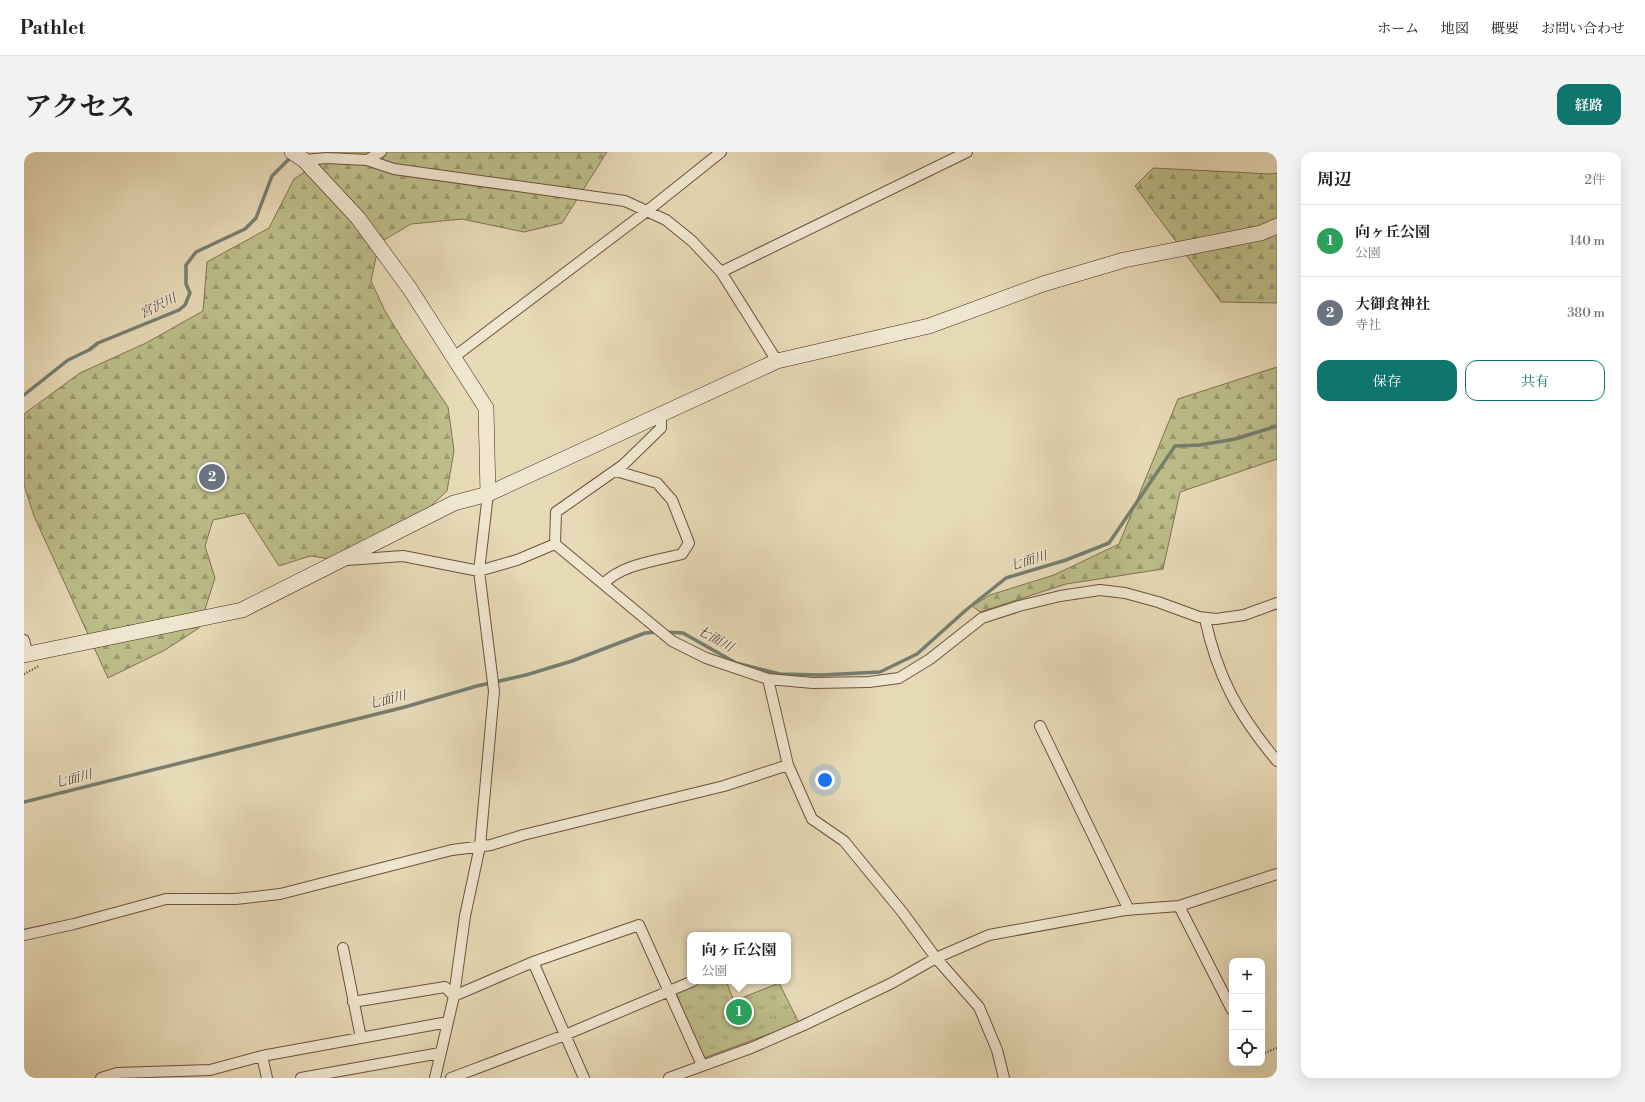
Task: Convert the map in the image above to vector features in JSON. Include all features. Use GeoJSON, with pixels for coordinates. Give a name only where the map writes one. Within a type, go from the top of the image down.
{"type":"FeatureCollection","features":[{"type":"Feature","properties":{"kind":"street"},"geometry":{"type":"LineString","coordinates":[[367,160],[381,152]]}},
{"type":"Feature","properties":{"kind":"street"},"geometry":{"type":"LineString","coordinates":[[454,357],[647,211],[721,152]]}},
{"type":"Feature","properties":{"kind":"street"},"geometry":{"type":"LineString","coordinates":[[721,272],[966,152]]}},
{"type":"Feature","properties":{"kind":"street"},"geometry":{"type":"LineString","coordinates":[[298,156],[367,160],[394,169],[625,200],[666,220],[692,241],[721,272],[777,361]]}},
{"type":"Feature","properties":{"kind":"street"},"geometry":{"type":"LineString","coordinates":[[298,156],[358,218],[410,288],[486,408],[488,494],[479,571],[494,691],[480,846],[465,916],[454,996],[435,1078]]}},
{"type":"Feature","properties":{"kind":"street"},"geometry":{"type":"LineString","coordinates":[[24,640],[26,655],[242,610],[454,503],[488,494],[777,361],[929,326],[1043,284],[1124,260],[1261,232],[1277,226]]}},
{"type":"Feature","properties":{"kind":"street"},"geometry":{"type":"LineString","coordinates":[[555,544],[556,512],[616,471],[661,428],[661,415]]}},
{"type":"Feature","properties":{"kind":"street"},"geometry":{"type":"LineString","coordinates":[[604,584],[609,577],[634,566],[682,554],[689,543],[672,500],[657,483],[616,471]]}},
{"type":"Feature","properties":{"kind":"street"},"geometry":{"type":"LineString","coordinates":[[339,560],[403,556],[479,571],[517,560],[555,544]]}},
{"type":"Feature","properties":{"kind":"street"},"geometry":{"type":"LineString","coordinates":[[555,544],[668,638],[706,658],[768,679],[813,683],[869,682],[899,678],[930,658],[982,618],[1019,606],[1060,596],[1100,590],[1125,593],[1158,602],[1205,619],[1244,615],[1277,603]]}},
{"type":"Feature","properties":{"kind":"street"},"geometry":{"type":"LineString","coordinates":[[1205,619],[1209,640],[1218,666],[1235,704],[1254,734],[1277,760]]}},
{"type":"Feature","properties":{"kind":"street"},"geometry":{"type":"LineString","coordinates":[[768,679],[788,764],[812,819],[844,841],[903,913],[936,958],[979,1007],[997,1050],[1004,1078]]}},
{"type":"Feature","properties":{"kind":"street"},"geometry":{"type":"LineString","coordinates":[[1040,726],[1129,910]]}},
{"type":"Feature","properties":{"kind":"street"},"geometry":{"type":"LineString","coordinates":[[24,935],[74,924],[166,899],[236,899],[280,894],[452,850],[491,846],[523,835],[724,786],[763,774],[788,764]]}},
{"type":"Feature","properties":{"kind":"street"},"geometry":{"type":"LineString","coordinates":[[669,1078],[751,1048],[804,1025],[892,983],[936,958],[989,935],[1129,910],[1179,906],[1277,874]]}},
{"type":"Feature","properties":{"kind":"street"},"geometry":{"type":"LineString","coordinates":[[1179,906],[1229,1004]]}},
{"type":"Feature","properties":{"kind":"street"},"geometry":{"type":"LineString","coordinates":[[454,996],[533,962],[639,925],[702,1065]]}},
{"type":"Feature","properties":{"kind":"street"},"geometry":{"type":"LineString","coordinates":[[343,948],[361,1038]]}},
{"type":"Feature","properties":{"kind":"street"},"geometry":{"type":"LineString","coordinates":[[533,962],[584,1078]]}},
{"type":"Feature","properties":{"kind":"street"},"geometry":{"type":"LineString","coordinates":[[451,1078],[565,1035],[687,984]]}},
{"type":"Feature","properties":{"kind":"street"},"geometry":{"type":"LineString","coordinates":[[353,1002],[445,987],[454,996]]}},
{"type":"Feature","properties":{"kind":"street"},"geometry":{"type":"LineString","coordinates":[[101,1078],[117,1073],[210,1070],[262,1056],[448,1022]]}},
{"type":"Feature","properties":{"kind":"street"},"geometry":{"type":"LineString","coordinates":[[300,1078],[440,1053]]}},
{"type":"Feature","properties":{"kind":"street"},"geometry":{"type":"LineString","coordinates":[[262,1056],[267,1078]]}},
{"type":"Feature","properties":{"kind":"path"},"geometry":{"type":"LineString","coordinates":[[1265,1053],[1277,1048]]}},
{"type":"Feature","properties":{"kind":"green space"},"geometry":{"type":"Polygon","coordinates":[[[335,152],[607,152],[562,223],[524,232],[462,219],[411,224],[379,243],[371,281],[385,311],[448,407],[454,451],[447,491],[405,530],[339,560],[310,556],[279,566],[245,513],[213,520],[205,546],[215,578],[199,628],[165,650],[108,678],[34,516],[24,485],[24,414],[80,373],[146,343],[203,311],[207,262],[269,228],[294,179],[335,152]]]}},
{"type":"Feature","properties":{"kind":"green space"},"geometry":{"type":"Polygon","coordinates":[[[1153,168],[1271,174],[1277,173],[1277,303],[1221,302],[1135,186],[1153,168]]]}},
{"type":"Feature","properties":{"kind":"green space"},"geometry":{"type":"Polygon","coordinates":[[[1277,367],[1277,459],[1180,492],[1163,569],[1066,584],[980,612],[972,606],[990,595],[1054,575],[1119,544],[1178,399],[1277,367]]]}},
{"type":"Feature","properties":{"kind":"green space"},"geometry":{"type":"Polygon","coordinates":[[[696,984],[727,984],[734,1001],[780,984],[799,1023],[704,1058],[676,993],[696,984]]]}},
{"type":"Feature","properties":{"kind":"waterway","name":"宮沢川"},"geometry":{"type":"LineString","coordinates":[[24,395],[68,360],[89,350],[98,343],[179,310],[185,305],[190,293],[186,284],[186,265],[196,252],[245,229],[256,218],[272,176],[292,156]]}},
{"type":"Feature","properties":{"kind":"waterway","name":"七面川"},"geometry":{"type":"LineString","coordinates":[[664,632],[683,633],[736,663],[780,674],[821,675],[880,672],[917,654],[966,610],[1006,578],[1066,560],[1109,543],[1175,446],[1200,445],[1235,439],[1277,426]]}},
{"type":"Feature","properties":{"kind":"waterway","name":"七面川"},"geometry":{"type":"LineString","coordinates":[[24,802],[405,707],[477,686],[526,675],[572,661],[645,633],[658,632]]}},
{"type":"Feature","properties":{"kind":"place","name":"大御食神社"},"geometry":{"type":"Point","coordinates":[212,477]}},
{"type":"Feature","properties":{"kind":"place","name":"向ヶ丘公園"},"geometry":{"type":"Point","coordinates":[739,1012]}}]}
